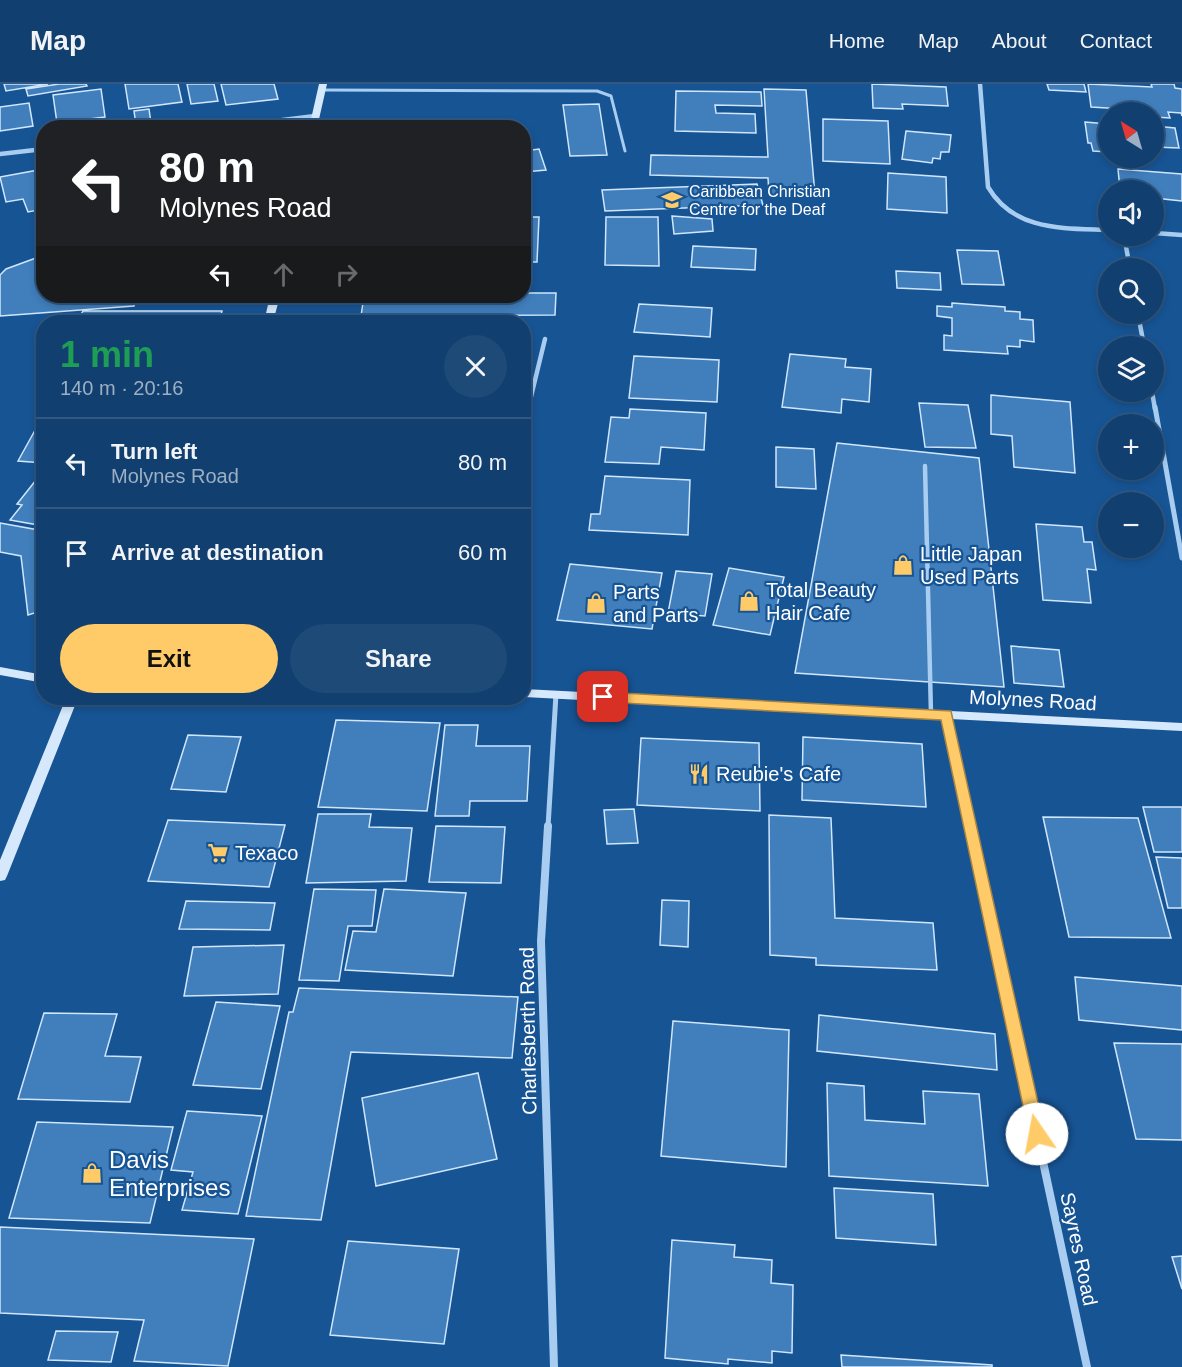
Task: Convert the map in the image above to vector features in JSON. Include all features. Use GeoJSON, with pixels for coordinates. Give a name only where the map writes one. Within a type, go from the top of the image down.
{"type":"FeatureCollection","features":[{"type":"Feature","properties":{"kind":"main road"},"geometry":{"type":"LineString","coordinates":[[314,120],[323,87]]}},
{"type":"Feature","properties":{"kind":"main road"},"geometry":{"type":"LineString","coordinates":[[0,671],[36,678]]}},
{"type":"Feature","properties":{"kind":"main road","name":"Molynes Road"},"geometry":{"type":"LineString","coordinates":[[531,693],[1182,727]]}},
{"type":"Feature","properties":{"kind":"main road"},"geometry":{"type":"LineString","coordinates":[[0,876],[69,705]]}},
{"type":"Feature","properties":{"kind":"street"},"geometry":{"type":"LineString","coordinates":[[980,84],[988,187],[992,198],[1018,217],[1059,228],[1098,230]]}},
{"type":"Feature","properties":{"kind":"street"},"geometry":{"type":"LineString","coordinates":[[283,120],[315,116]]}},
{"type":"Feature","properties":{"kind":"street"},"geometry":{"type":"LineString","coordinates":[[0,154],[36,150]]}},
{"type":"Feature","properties":{"kind":"street"},"geometry":{"type":"LineString","coordinates":[[1164,234],[1182,235]]}},
{"type":"Feature","properties":{"kind":"street"},"geometry":{"type":"LineString","coordinates":[[531,396],[544,339]]}},
{"type":"Feature","properties":{"kind":"street"},"geometry":{"type":"LineString","coordinates":[[1154,402],[1182,558]]}},
{"type":"Feature","properties":{"kind":"street","name":"Charlesberth Road"},"geometry":{"type":"LineString","coordinates":[[554,1367],[542,941],[556,694]]}},
{"type":"Feature","properties":{"kind":"street","name":"Sayres Road"},"geometry":{"type":"LineString","coordinates":[[947,715],[1087,1367]]}},
{"type":"Feature","properties":{"kind":"lane"},"geometry":{"type":"LineString","coordinates":[[323,87],[597,91],[611,96],[625,152]]}},
{"type":"Feature","properties":{"kind":"lane"},"geometry":{"type":"LineString","coordinates":[[925,466],[931,714]]}},
{"type":"Feature","properties":{"kind":"building"},"geometry":{"type":"Polygon","coordinates":[[[4,84],[48,84],[6,91],[4,84]]]}},
{"type":"Feature","properties":{"kind":"building"},"geometry":{"type":"Polygon","coordinates":[[[59,84],[86,84],[87,86],[28,96],[26,89],[59,84]]]}},
{"type":"Feature","properties":{"kind":"building"},"geometry":{"type":"Polygon","coordinates":[[[125,84],[178,84],[182,102],[129,109],[125,84]]]}},
{"type":"Feature","properties":{"kind":"building"},"geometry":{"type":"Polygon","coordinates":[[[187,84],[214,84],[218,101],[191,104],[187,84]]]}},
{"type":"Feature","properties":{"kind":"building"},"geometry":{"type":"Polygon","coordinates":[[[221,84],[274,84],[278,99],[226,105],[221,84]]]}},
{"type":"Feature","properties":{"kind":"building"},"geometry":{"type":"Polygon","coordinates":[[[872,84],[946,87],[948,106],[902,104],[903,109],[873,108],[872,84]]]}},
{"type":"Feature","properties":{"kind":"building"},"geometry":{"type":"Polygon","coordinates":[[[1047,84],[1084,84],[1086,92],[1049,90],[1047,84]]]}},
{"type":"Feature","properties":{"kind":"building"},"geometry":{"type":"Polygon","coordinates":[[[1088,84],[1152,87],[1151,84],[1174,84],[1175,88],[1182,89],[1182,116],[1181,113],[1168,112],[1170,118],[1164,118],[1164,102],[1098,102],[1098,107],[1091,107],[1088,84]]]}},
{"type":"Feature","properties":{"kind":"building"},"geometry":{"type":"Polygon","coordinates":[[[101,89],[105,117],[57,120],[53,95],[101,89]]]}},
{"type":"Feature","properties":{"kind":"building"},"geometry":{"type":"Polygon","coordinates":[[[764,89],[806,90],[815,195],[769,194],[768,178],[650,175],[651,155],[768,157],[764,89]]]}},
{"type":"Feature","properties":{"kind":"building"},"geometry":{"type":"Polygon","coordinates":[[[676,91],[761,92],[762,106],[715,105],[716,113],[755,114],[756,133],[675,131],[676,91]]]}},
{"type":"Feature","properties":{"kind":"building"},"geometry":{"type":"Polygon","coordinates":[[[29,103],[33,126],[0,131],[0,107],[29,103]]]}},
{"type":"Feature","properties":{"kind":"building"},"geometry":{"type":"Polygon","coordinates":[[[599,104],[607,155],[570,156],[563,105],[599,104]]]}},
{"type":"Feature","properties":{"kind":"building"},"geometry":{"type":"Polygon","coordinates":[[[149,109],[151,120],[135,120],[134,111],[149,109]]]}},
{"type":"Feature","properties":{"kind":"building"},"geometry":{"type":"Polygon","coordinates":[[[823,119],[888,121],[890,164],[823,161],[823,119]]]}},
{"type":"Feature","properties":{"kind":"building"},"geometry":{"type":"Polygon","coordinates":[[[1085,122],[1098,123],[1098,151],[1093,151],[1091,143],[1088,143],[1085,122]]]}},
{"type":"Feature","properties":{"kind":"building"},"geometry":{"type":"Polygon","coordinates":[[[1164,127],[1175,128],[1179,148],[1164,147],[1164,127]]]}},
{"type":"Feature","properties":{"kind":"building"},"geometry":{"type":"Polygon","coordinates":[[[906,131],[951,135],[949,152],[941,152],[940,159],[933,158],[932,163],[902,159],[906,131]]]}},
{"type":"Feature","properties":{"kind":"building"},"geometry":{"type":"Polygon","coordinates":[[[539,149],[546,170],[531,171],[531,150],[539,149]]]}},
{"type":"Feature","properties":{"kind":"building"},"geometry":{"type":"Polygon","coordinates":[[[1118,169],[1182,174],[1182,201],[1164,199],[1164,180],[1119,180],[1118,169]]]}},
{"type":"Feature","properties":{"kind":"building"},"geometry":{"type":"Polygon","coordinates":[[[36,170],[36,210],[28,212],[23,199],[6,202],[0,177],[36,170]]]}},
{"type":"Feature","properties":{"kind":"building"},"geometry":{"type":"Polygon","coordinates":[[[888,173],[946,177],[947,213],[887,209],[888,173]]]}},
{"type":"Feature","properties":{"kind":"building"},"geometry":{"type":"Polygon","coordinates":[[[757,184],[763,205],[605,211],[602,190],[757,184]]]}},
{"type":"Feature","properties":{"kind":"building"},"geometry":{"type":"Polygon","coordinates":[[[672,216],[712,219],[713,231],[674,234],[672,216]]]}},
{"type":"Feature","properties":{"kind":"building"},"geometry":{"type":"Polygon","coordinates":[[[531,217],[539,217],[537,262],[531,262],[531,217]]]}},
{"type":"Feature","properties":{"kind":"building"},"geometry":{"type":"Polygon","coordinates":[[[606,217],[658,217],[659,266],[605,265],[606,217]]]}},
{"type":"Feature","properties":{"kind":"building"},"geometry":{"type":"Polygon","coordinates":[[[693,246],[756,249],[755,270],[691,267],[693,246]]]}},
{"type":"Feature","properties":{"kind":"building"},"geometry":{"type":"Polygon","coordinates":[[[957,250],[998,251],[1004,285],[962,284],[957,250]]]}},
{"type":"Feature","properties":{"kind":"building"},"geometry":{"type":"Polygon","coordinates":[[[36,258],[36,303],[135,303],[134,306],[0,316],[0,275],[6,269],[36,258]]]}},
{"type":"Feature","properties":{"kind":"building"},"geometry":{"type":"Polygon","coordinates":[[[896,271],[940,273],[941,290],[897,288],[896,271]]]}},
{"type":"Feature","properties":{"kind":"building"},"geometry":{"type":"Polygon","coordinates":[[[531,293],[556,293],[555,315],[361,315],[363,303],[531,303],[531,293]]]}},
{"type":"Feature","properties":{"kind":"building"},"geometry":{"type":"Polygon","coordinates":[[[952,303],[1005,307],[1005,311],[1020,312],[1020,319],[1033,320],[1034,342],[1020,340],[1020,347],[1007,346],[1008,354],[944,350],[944,335],[952,336],[952,318],[937,316],[937,306],[952,307],[952,303]]]}},
{"type":"Feature","properties":{"kind":"building"},"geometry":{"type":"Polygon","coordinates":[[[639,304],[712,308],[710,337],[634,332],[639,304]]]}},
{"type":"Feature","properties":{"kind":"building"},"geometry":{"type":"Polygon","coordinates":[[[83,311],[222,311],[221,315],[81,315],[83,311]]]}},
{"type":"Feature","properties":{"kind":"building"},"geometry":{"type":"Polygon","coordinates":[[[790,354],[846,359],[845,367],[871,369],[869,402],[842,399],[841,413],[782,407],[790,354]]]}},
{"type":"Feature","properties":{"kind":"building"},"geometry":{"type":"Polygon","coordinates":[[[634,356],[719,360],[717,402],[629,398],[634,356]]]}},
{"type":"Feature","properties":{"kind":"building"},"geometry":{"type":"Polygon","coordinates":[[[991,395],[1070,402],[1075,473],[1014,467],[1012,436],[991,434],[991,395]]]}},
{"type":"Feature","properties":{"kind":"building"},"geometry":{"type":"Polygon","coordinates":[[[919,403],[968,405],[976,448],[925,447],[919,403]]]}},
{"type":"Feature","properties":{"kind":"building"},"geometry":{"type":"Polygon","coordinates":[[[630,409],[706,413],[704,450],[661,447],[659,464],[605,462],[611,417],[629,418],[630,409]]]}},
{"type":"Feature","properties":{"kind":"building"},"geometry":{"type":"Polygon","coordinates":[[[36,428],[36,462],[18,461],[36,428]]]}},
{"type":"Feature","properties":{"kind":"building","name":"Little Japan Used Parts"},"geometry":{"type":"Polygon","coordinates":[[[837,443],[979,458],[1004,687],[795,673],[837,443]]]}},
{"type":"Feature","properties":{"kind":"building"},"geometry":{"type":"Polygon","coordinates":[[[776,447],[814,449],[816,489],[776,487],[776,447]]]}},
{"type":"Feature","properties":{"kind":"building"},"geometry":{"type":"Polygon","coordinates":[[[605,476],[690,480],[688,535],[589,530],[591,514],[600,514],[605,476]]]}},
{"type":"Feature","properties":{"kind":"building"},"geometry":{"type":"Polygon","coordinates":[[[36,480],[36,525],[10,520],[22,505],[17,504],[36,480]]]}},
{"type":"Feature","properties":{"kind":"building"},"geometry":{"type":"Polygon","coordinates":[[[0,523],[36,530],[36,612],[28,615],[21,556],[0,552],[0,523]]]}},
{"type":"Feature","properties":{"kind":"building"},"geometry":{"type":"Polygon","coordinates":[[[1036,524],[1082,527],[1084,542],[1092,542],[1096,570],[1087,569],[1091,603],[1043,600],[1036,524]]]}},
{"type":"Feature","properties":{"kind":"building"},"geometry":{"type":"Polygon","coordinates":[[[570,564],[662,573],[652,629],[557,620],[570,564]]]}},
{"type":"Feature","properties":{"kind":"building","name":"Total Beauty Hair Cafe"},"geometry":{"type":"Polygon","coordinates":[[[729,568],[784,577],[770,635],[713,625],[729,568]]]}},
{"type":"Feature","properties":{"kind":"building"},"geometry":{"type":"Polygon","coordinates":[[[676,571],[712,574],[705,616],[668,613],[676,571]]]}},
{"type":"Feature","properties":{"kind":"building"},"geometry":{"type":"Polygon","coordinates":[[[1011,646],[1059,650],[1064,687],[1014,683],[1011,646]]]}},
{"type":"Feature","properties":{"kind":"building"},"geometry":{"type":"Polygon","coordinates":[[[336,720],[440,723],[427,811],[318,807],[336,720]]]}},
{"type":"Feature","properties":{"kind":"building"},"geometry":{"type":"Polygon","coordinates":[[[445,725],[478,725],[476,746],[530,746],[527,801],[470,801],[469,816],[435,816],[445,725]]]}},
{"type":"Feature","properties":{"kind":"building","name":"Texaco"},"geometry":{"type":"Polygon","coordinates":[[[188,735],[241,737],[226,792],[171,789],[188,735]]]}},
{"type":"Feature","properties":{"kind":"building"},"geometry":{"type":"Polygon","coordinates":[[[803,737],[922,744],[926,807],[802,800],[803,737]]]}},
{"type":"Feature","properties":{"kind":"building","name":"Reubie's Cafe"},"geometry":{"type":"Polygon","coordinates":[[[641,738],[759,743],[760,811],[637,805],[641,738]]]}},
{"type":"Feature","properties":{"kind":"building"},"geometry":{"type":"Polygon","coordinates":[[[1143,807],[1182,807],[1182,852],[1154,852],[1143,807]]]}},
{"type":"Feature","properties":{"kind":"building"},"geometry":{"type":"Polygon","coordinates":[[[634,809],[638,843],[607,844],[604,810],[634,809]]]}},
{"type":"Feature","properties":{"kind":"building"},"geometry":{"type":"Polygon","coordinates":[[[318,814],[371,814],[369,827],[412,828],[406,881],[306,883],[318,814]]]}},
{"type":"Feature","properties":{"kind":"building"},"geometry":{"type":"Polygon","coordinates":[[[769,815],[831,818],[835,918],[933,923],[937,970],[816,965],[816,958],[770,955],[769,815]]]}},
{"type":"Feature","properties":{"kind":"building"},"geometry":{"type":"Polygon","coordinates":[[[1043,817],[1138,818],[1171,938],[1069,937],[1043,817]]]}},
{"type":"Feature","properties":{"kind":"building","name":"Texaco"},"geometry":{"type":"Polygon","coordinates":[[[168,820],[285,825],[269,887],[148,881],[168,820]]]}},
{"type":"Feature","properties":{"kind":"building"},"geometry":{"type":"Polygon","coordinates":[[[436,826],[505,827],[501,883],[429,882],[436,826]]]}},
{"type":"Feature","properties":{"kind":"building"},"geometry":{"type":"Polygon","coordinates":[[[1156,857],[1182,858],[1182,908],[1168,908],[1156,857]]]}},
{"type":"Feature","properties":{"kind":"building"},"geometry":{"type":"Polygon","coordinates":[[[314,889],[376,890],[372,926],[348,926],[339,981],[299,980],[314,889]]]}},
{"type":"Feature","properties":{"kind":"building"},"geometry":{"type":"Polygon","coordinates":[[[384,889],[466,893],[453,976],[345,970],[353,931],[376,932],[384,889]]]}},
{"type":"Feature","properties":{"kind":"building"},"geometry":{"type":"Polygon","coordinates":[[[662,900],[689,901],[688,947],[660,945],[662,900]]]}},
{"type":"Feature","properties":{"kind":"building"},"geometry":{"type":"Polygon","coordinates":[[[186,901],[275,903],[270,930],[179,929],[186,901]]]}},
{"type":"Feature","properties":{"kind":"building"},"geometry":{"type":"Polygon","coordinates":[[[284,945],[278,994],[184,996],[193,947],[284,945]]]}},
{"type":"Feature","properties":{"kind":"building"},"geometry":{"type":"Polygon","coordinates":[[[1075,977],[1182,986],[1182,1030],[1079,1020],[1075,977]]]}},
{"type":"Feature","properties":{"kind":"building"},"geometry":{"type":"Polygon","coordinates":[[[299,988],[518,997],[512,1058],[351,1052],[321,1220],[246,1216],[289,1012],[293,1012],[299,988]]]}},
{"type":"Feature","properties":{"kind":"building"},"geometry":{"type":"Polygon","coordinates":[[[216,1002],[280,1006],[261,1089],[193,1085],[216,1002]]]}},
{"type":"Feature","properties":{"kind":"building"},"geometry":{"type":"Polygon","coordinates":[[[44,1013],[117,1014],[105,1056],[141,1057],[130,1102],[18,1099],[44,1013]]]}},
{"type":"Feature","properties":{"kind":"building"},"geometry":{"type":"Polygon","coordinates":[[[819,1015],[995,1034],[997,1070],[817,1051],[819,1015]]]}},
{"type":"Feature","properties":{"kind":"building"},"geometry":{"type":"Polygon","coordinates":[[[673,1021],[789,1030],[786,1167],[661,1156],[673,1021]]]}},
{"type":"Feature","properties":{"kind":"building"},"geometry":{"type":"Polygon","coordinates":[[[1114,1043],[1182,1044],[1182,1140],[1136,1139],[1114,1043]]]}},
{"type":"Feature","properties":{"kind":"building"},"geometry":{"type":"Polygon","coordinates":[[[478,1073],[497,1159],[376,1186],[362,1098],[478,1073]]]}},
{"type":"Feature","properties":{"kind":"building"},"geometry":{"type":"Polygon","coordinates":[[[827,1083],[864,1086],[865,1120],[925,1124],[923,1091],[979,1094],[988,1186],[829,1176],[827,1083]]]}},
{"type":"Feature","properties":{"kind":"building"},"geometry":{"type":"Polygon","coordinates":[[[187,1111],[262,1116],[238,1214],[182,1210],[193,1172],[171,1170],[187,1111]]]}},
{"type":"Feature","properties":{"kind":"building","name":"Davis Enterprises"},"geometry":{"type":"Polygon","coordinates":[[[37,1122],[173,1127],[150,1223],[9,1218],[37,1122]]]}},
{"type":"Feature","properties":{"kind":"building"},"geometry":{"type":"Polygon","coordinates":[[[834,1188],[933,1194],[936,1245],[836,1238],[834,1188]]]}},
{"type":"Feature","properties":{"kind":"building"},"geometry":{"type":"Polygon","coordinates":[[[0,1227],[254,1239],[228,1366],[134,1361],[144,1320],[0,1313],[0,1227]]]}},
{"type":"Feature","properties":{"kind":"building"},"geometry":{"type":"Polygon","coordinates":[[[672,1240],[735,1245],[734,1257],[772,1260],[771,1283],[793,1285],[792,1353],[772,1351],[772,1363],[728,1359],[728,1364],[665,1358],[672,1240]]]}},
{"type":"Feature","properties":{"kind":"building"},"geometry":{"type":"Polygon","coordinates":[[[348,1241],[459,1249],[444,1344],[330,1335],[348,1241]]]}},
{"type":"Feature","properties":{"kind":"building"},"geometry":{"type":"Polygon","coordinates":[[[1182,1256],[1182,1289],[1172,1257],[1182,1256]]]}},
{"type":"Feature","properties":{"kind":"building"},"geometry":{"type":"Polygon","coordinates":[[[56,1331],[118,1332],[111,1362],[48,1360],[56,1331]]]}},
{"type":"Feature","properties":{"kind":"building"},"geometry":{"type":"Polygon","coordinates":[[[841,1355],[992,1365],[992,1367],[842,1367],[841,1355]]]}},
{"type":"Feature","properties":{"kind":"place","name":"Caribbean Christian Centre for the Deaf"},"geometry":{"type":"Point","coordinates":[672,200]}},
{"type":"Feature","properties":{"kind":"place","name":"Little Japan Used Parts"},"geometry":{"type":"Point","coordinates":[903,565]}},
{"type":"Feature","properties":{"kind":"place","name":"Total Beauty Hair Cafe"},"geometry":{"type":"Point","coordinates":[749,601]}},
{"type":"Feature","properties":{"kind":"place","name":"Parts and Parts"},"geometry":{"type":"Point","coordinates":[596,603]}},
{"type":"Feature","properties":{"kind":"place","name":"Reubie's Cafe"},"geometry":{"type":"Point","coordinates":[699,774]}},
{"type":"Feature","properties":{"kind":"place","name":"Texaco"},"geometry":{"type":"Point","coordinates":[218,853]}},
{"type":"Feature","properties":{"kind":"place","name":"Davis Enterprises"},"geometry":{"type":"Point","coordinates":[92,1173]}},
{"type":"Feature","properties":{"kind":"route"},"geometry":{"type":"LineString","coordinates":[[603,697],[947,715],[1037,1134]]}}]}
